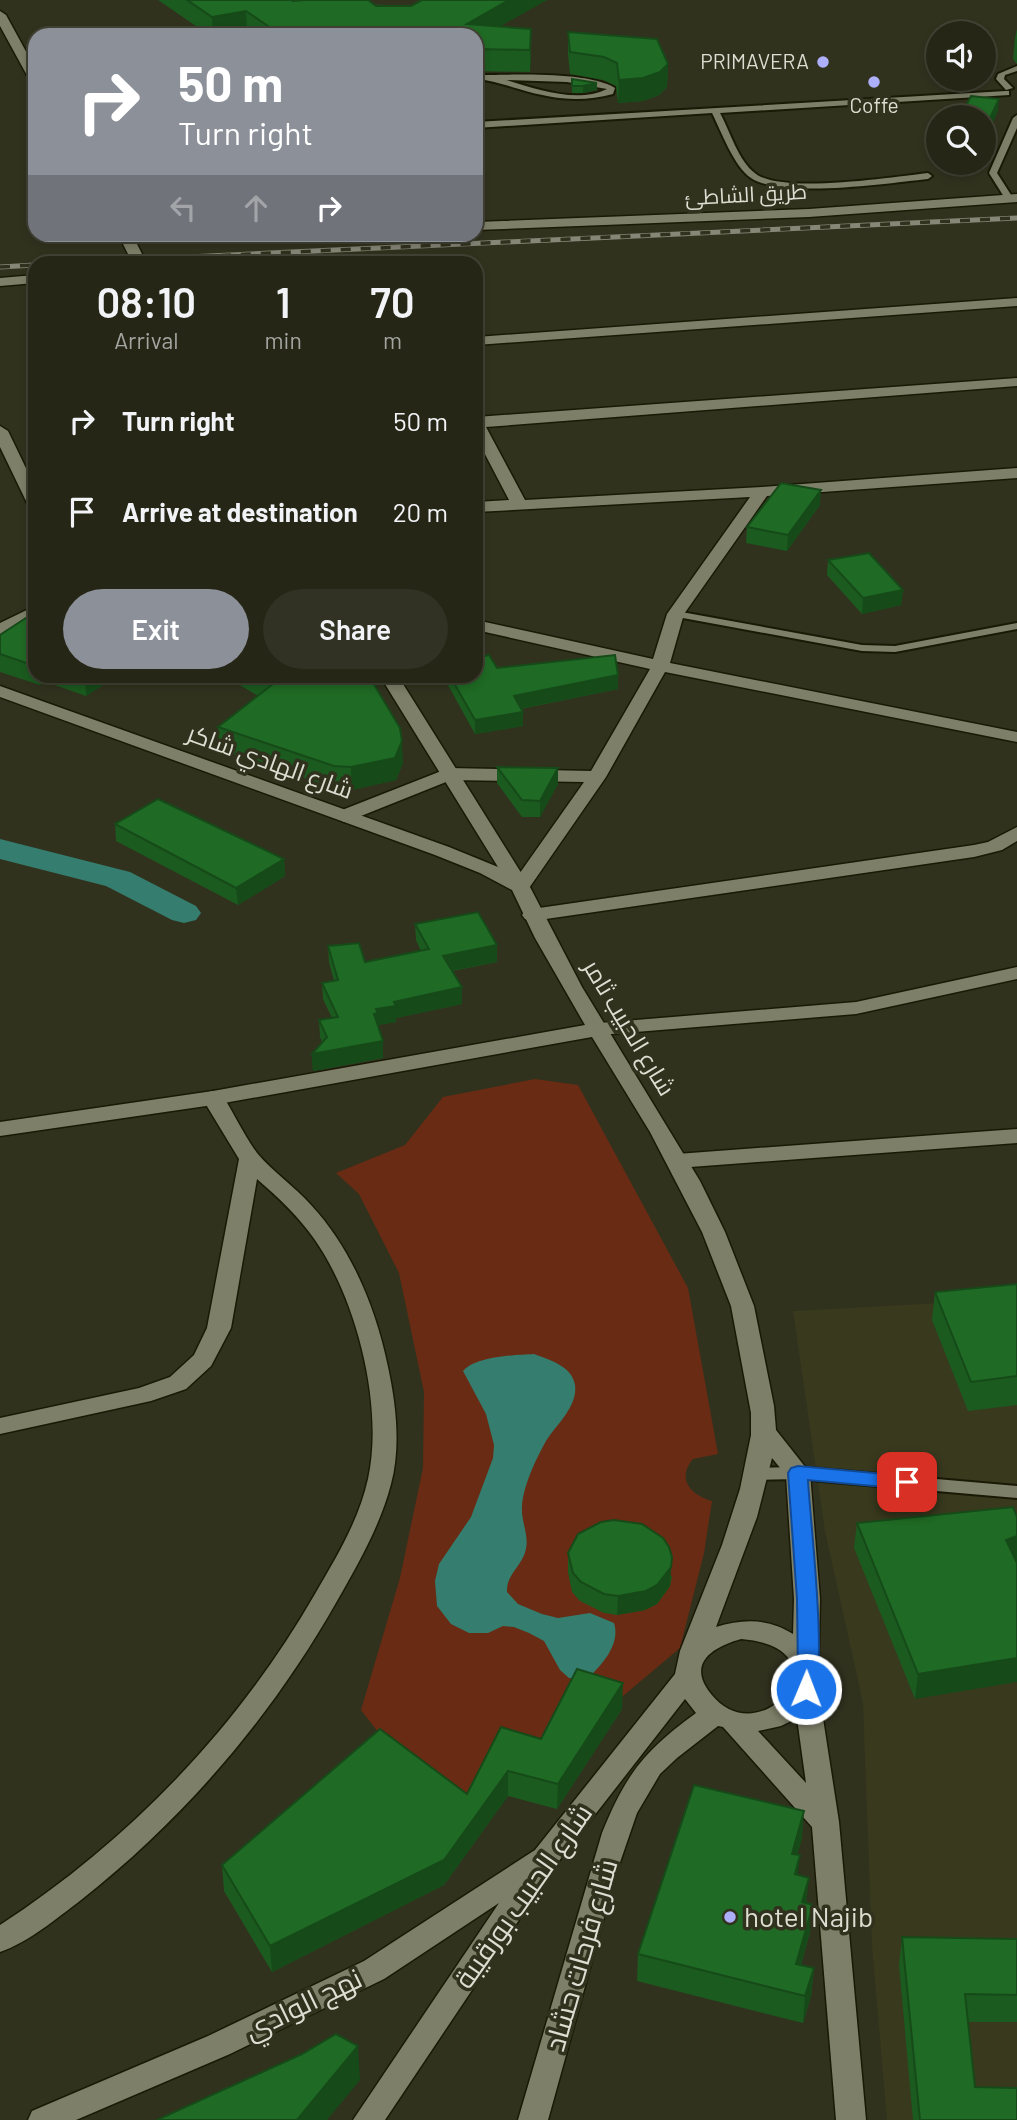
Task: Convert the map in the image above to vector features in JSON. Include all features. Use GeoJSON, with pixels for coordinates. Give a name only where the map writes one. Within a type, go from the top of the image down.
{"type":"FeatureCollection","features":[{"type":"Feature","properties":{"kind":"street"},"geometry":{"type":"LineString","coordinates":[[6,3],[1,16],[28,66]]}},
{"type":"Feature","properties":{"kind":"street","name":"طريق الشاطئ"},"geometry":{"type":"LineString","coordinates":[[483,226],[809,214],[1013,198]]}},
{"type":"Feature","properties":{"kind":"street"},"geometry":{"type":"LineString","coordinates":[[0,282],[28,280]]}},
{"type":"Feature","properties":{"kind":"street"},"geometry":{"type":"LineString","coordinates":[[483,340],[1017,302]]}},
{"type":"Feature","properties":{"kind":"street"},"geometry":{"type":"LineString","coordinates":[[483,422],[1017,382]]}},
{"type":"Feature","properties":{"kind":"street"},"geometry":{"type":"LineString","coordinates":[[0,431],[28,490]]}},
{"type":"Feature","properties":{"kind":"street"},"geometry":{"type":"LineString","coordinates":[[483,436],[520,506]]}},
{"type":"Feature","properties":{"kind":"street"},"geometry":{"type":"LineString","coordinates":[[0,465],[17,470]]}},
{"type":"Feature","properties":{"kind":"street"},"geometry":{"type":"LineString","coordinates":[[483,507],[762,492],[1017,473]]}},
{"type":"Feature","properties":{"kind":"street"},"geometry":{"type":"LineString","coordinates":[[520,887],[597,777],[660,666],[676,614],[762,492]]}},
{"type":"Feature","properties":{"kind":"street"},"geometry":{"type":"LineString","coordinates":[[0,630],[28,615]]}},
{"type":"Feature","properties":{"kind":"street"},"geometry":{"type":"LineString","coordinates":[[483,627],[660,666],[1017,737]]}},
{"type":"Feature","properties":{"kind":"street","name":"شارع الحبيب ثامر"},"geometry":{"type":"LineString","coordinates":[[394,683],[520,887],[532,915],[677,1161],[736,1284],[752,1347],[764,1432]]}},
{"type":"Feature","properties":{"kind":"street","name":"شارع الهادي شاكر"},"geometry":{"type":"LineString","coordinates":[[0,691],[487,869],[520,887]]}},
{"type":"Feature","properties":{"kind":"street"},"geometry":{"type":"LineString","coordinates":[[344,816],[449,774],[597,777]]}},
{"type":"Feature","properties":{"kind":"street"},"geometry":{"type":"LineString","coordinates":[[532,915],[975,851],[995,846],[1017,833]]}},
{"type":"Feature","properties":{"kind":"street"},"geometry":{"type":"LineString","coordinates":[[0,1129],[213,1098],[599,1029],[856,1008],[1017,973]]}},
{"type":"Feature","properties":{"kind":"street"},"geometry":{"type":"LineString","coordinates":[[0,1940],[25,1925],[108,1863],[174,1798],[256,1707],[320,1612],[358,1540],[381,1472],[385,1424],[374,1358],[356,1299],[324,1235],[296,1202],[250,1158],[213,1098]]}},
{"type":"Feature","properties":{"kind":"street"},"geometry":{"type":"LineString","coordinates":[[677,1161],[1013,1143]]}},
{"type":"Feature","properties":{"kind":"street"},"geometry":{"type":"LineString","coordinates":[[0,1426],[143,1395],[178,1383],[203,1360],[219,1328],[250,1158]]}},
{"type":"Feature","properties":{"kind":"street"},"geometry":{"type":"LineString","coordinates":[[764,1432],[798,1473],[807,1599],[806,1679],[825,1822],[850,2120]]}},
{"type":"Feature","properties":{"kind":"street","name":"شارع الحبيب بورقيبة"},"geometry":{"type":"LineString","coordinates":[[379,2116],[545,1858],[690,1665],[727,1567],[755,1474],[764,1432]]}},
{"type":"Feature","properties":{"kind":"street"},"geometry":{"type":"LineString","coordinates":[[724,1717],[770,1720],[792,1707],[806,1679],[794,1648],[783,1640],[755,1630],[741,1629],[714,1636],[690,1665],[691,1691],[724,1717],[825,1822]]}},
{"type":"Feature","properties":{"kind":"street","name":"شارع فرحات حشاد"},"geometry":{"type":"LineString","coordinates":[[533,2120],[597,1894],[613,1844],[635,1792],[645,1774],[664,1754],[724,1717]]}},
{"type":"Feature","properties":{"kind":"street","name":"نهج الوادي"},"geometry":{"type":"LineString","coordinates":[[44,2120],[219,2045],[374,1970],[545,1858]]}},
{"type":"Feature","properties":{"kind":"lane"},"geometry":{"type":"LineString","coordinates":[[1017,68],[1002,74],[1000,79],[1011,89],[1017,100]]}},
{"type":"Feature","properties":{"kind":"lane"},"geometry":{"type":"LineString","coordinates":[[483,77],[487,77],[593,83],[611,88],[610,92],[601,95],[567,97],[534,92],[487,77]]}},
{"type":"Feature","properties":{"kind":"lane"},"geometry":{"type":"LineString","coordinates":[[483,125],[1011,89]]}},
{"type":"Feature","properties":{"kind":"lane"},"geometry":{"type":"LineString","coordinates":[[715,111],[749,173],[765,181],[806,185],[928,176]]}},
{"type":"Feature","properties":{"kind":"lane"},"geometry":{"type":"LineString","coordinates":[[1013,198],[993,173],[1017,118]]}},
{"type":"Feature","properties":{"kind":"lane"},"geometry":{"type":"LineString","coordinates":[[676,614],[862,648],[895,649],[1017,626]]}},
{"type":"Feature","properties":{"kind":"lane"},"geometry":{"type":"LineString","coordinates":[[755,1474],[798,1473],[1017,1492]]}},
{"type":"Feature","properties":{"kind":"shaded area"},"geometry":{"type":"Polygon","coordinates":[[[535,1079],[578,1085],[688,1288],[718,1454],[693,1459],[686,1473],[688,1485],[692,1490],[712,1501],[704,1553],[680,1648],[541,1765],[481,1807],[386,1742],[361,1710],[400,1578],[423,1468],[424,1392],[399,1273],[359,1194],[336,1173],[405,1145],[443,1097],[535,1079]]]}},
{"type":"Feature","properties":{"kind":"shaded area"},"geometry":{"type":"Polygon","coordinates":[[[1017,1299],[1017,2120],[887,2120],[872,1945],[863,1703],[825,1531],[793,1311],[1017,1299]]]}},
{"type":"Feature","properties":{"kind":"water"},"geometry":{"type":"Polygon","coordinates":[[[534,1354],[565,1368],[573,1378],[575,1393],[570,1408],[542,1448],[527,1482],[522,1507],[526,1549],[509,1580],[507,1592],[518,1604],[542,1614],[558,1618],[590,1613],[614,1623],[615,1639],[612,1647],[603,1662],[586,1680],[569,1678],[560,1670],[544,1641],[529,1633],[503,1626],[488,1633],[469,1633],[451,1624],[437,1606],[435,1581],[439,1564],[471,1517],[493,1458],[494,1445],[486,1414],[463,1371],[486,1359],[534,1354]]]}},
{"type":"Feature","properties":{"kind":"building"},"geometry":{"type":"Polygon","coordinates":[[[187,0],[368,0],[376,6],[411,6],[422,0],[509,0],[467,24],[531,29],[530,50],[483,49],[483,28],[271,28],[246,11],[212,17],[187,0]]]}},
{"type":"Feature","properties":{"kind":"building"},"geometry":{"type":"Polygon","coordinates":[[[568,32],[657,39],[668,64],[660,72],[643,78],[619,80],[617,63],[604,57],[570,52],[568,32]]]}},
{"type":"Feature","properties":{"kind":"building"},"geometry":{"type":"Polygon","coordinates":[[[572,79],[597,83],[572,86],[572,79]]]}},
{"type":"Feature","properties":{"kind":"building"},"geometry":{"type":"Polygon","coordinates":[[[971,96],[999,99],[996,105],[966,105],[971,96]]]}},
{"type":"Feature","properties":{"kind":"building"},"geometry":{"type":"Polygon","coordinates":[[[781,483],[821,490],[788,535],[747,527],[781,483]]]}},
{"type":"Feature","properties":{"kind":"building"},"geometry":{"type":"Polygon","coordinates":[[[869,553],[903,590],[863,598],[828,560],[869,553]]]}},
{"type":"Feature","properties":{"kind":"building"},"geometry":{"type":"Polygon","coordinates":[[[28,617],[28,664],[0,654],[0,635],[28,617]]]}},
{"type":"Feature","properties":{"kind":"building"},"geometry":{"type":"Polygon","coordinates":[[[489,655],[497,668],[615,655],[618,675],[514,696],[523,712],[475,720],[454,683],[483,683],[483,656],[489,655]]]}},
{"type":"Feature","properties":{"kind":"building"},"geometry":{"type":"Polygon","coordinates":[[[373,683],[400,728],[402,741],[395,758],[351,767],[334,766],[218,727],[273,684],[373,683]]]}},
{"type":"Feature","properties":{"kind":"building"},"geometry":{"type":"Polygon","coordinates":[[[497,767],[558,768],[540,801],[522,800],[497,767]]]}},
{"type":"Feature","properties":{"kind":"building"},"geometry":{"type":"Polygon","coordinates":[[[158,799],[284,859],[236,888],[115,824],[158,799]]]}},
{"type":"Feature","properties":{"kind":"building"},"geometry":{"type":"Polygon","coordinates":[[[478,912],[497,945],[443,956],[462,987],[394,1002],[396,1006],[376,1009],[378,1013],[374,1014],[383,1041],[312,1054],[327,1037],[319,1020],[338,1017],[322,983],[338,980],[328,946],[359,943],[365,962],[429,949],[415,924],[478,912]]]}},
{"type":"Feature","properties":{"kind":"building"},"geometry":{"type":"Polygon","coordinates":[[[1017,1284],[1017,1376],[971,1382],[935,1292],[1017,1284]]]}},
{"type":"Feature","properties":{"kind":"building"},"geometry":{"type":"Polygon","coordinates":[[[1013,1507],[1017,1517],[1017,1536],[1006,1540],[1017,1563],[1017,1658],[918,1674],[857,1523],[1013,1507]]]}},
{"type":"Feature","properties":{"kind":"building"},"geometry":{"type":"Polygon","coordinates":[[[614,1520],[642,1524],[663,1538],[669,1547],[671,1567],[657,1585],[646,1591],[618,1596],[604,1594],[581,1582],[573,1573],[568,1553],[578,1534],[601,1522],[614,1520]]]}},
{"type":"Feature","properties":{"kind":"building"},"geometry":{"type":"Polygon","coordinates":[[[577,1669],[623,1683],[558,1784],[508,1771],[444,1860],[270,1946],[222,1865],[380,1729],[467,1794],[501,1727],[541,1739],[577,1669]]]}},
{"type":"Feature","properties":{"kind":"building","name":"hotel Najib"},"geometry":{"type":"Polygon","coordinates":[[[694,1785],[804,1811],[792,1854],[800,1855],[795,1874],[809,1878],[802,1902],[813,1905],[796,1964],[814,1968],[805,1996],[638,1954],[694,1785]]]}},
{"type":"Feature","properties":{"kind":"building"},"geometry":{"type":"Polygon","coordinates":[[[902,1937],[1017,1939],[1017,1995],[965,1994],[975,2087],[1017,2088],[1017,2120],[920,2120],[902,1937]]]}},
{"type":"Feature","properties":{"kind":"building"},"geometry":{"type":"Polygon","coordinates":[[[336,2034],[358,2046],[297,2120],[157,2120],[302,2054],[336,2034]]]}},
{"type":"Feature","properties":{"kind":"waterway"},"geometry":{"type":"LineString","coordinates":[[0,849],[118,879],[184,913]]}},
{"type":"Feature","properties":{"kind":"railway"},"geometry":{"type":"LineString","coordinates":[[209,256],[1017,218]]}},
{"type":"Feature","properties":{"kind":"railway"},"geometry":{"type":"LineString","coordinates":[[0,267],[28,265]]}},
{"type":"Feature","properties":{"kind":"place","name":"PRIMAVERA"},"geometry":{"type":"Point","coordinates":[823,62]}},
{"type":"Feature","properties":{"kind":"place","name":"Coffe"},"geometry":{"type":"Point","coordinates":[874,82]}},
{"type":"Feature","properties":{"kind":"place","name":"hotel Najib"},"geometry":{"type":"Point","coordinates":[730,1917]}},
{"type":"Feature","properties":{"kind":"route"},"geometry":{"type":"LineString","coordinates":[[806,1689],[807,1599],[800,1538],[798,1473],[907,1482]]}}]}
